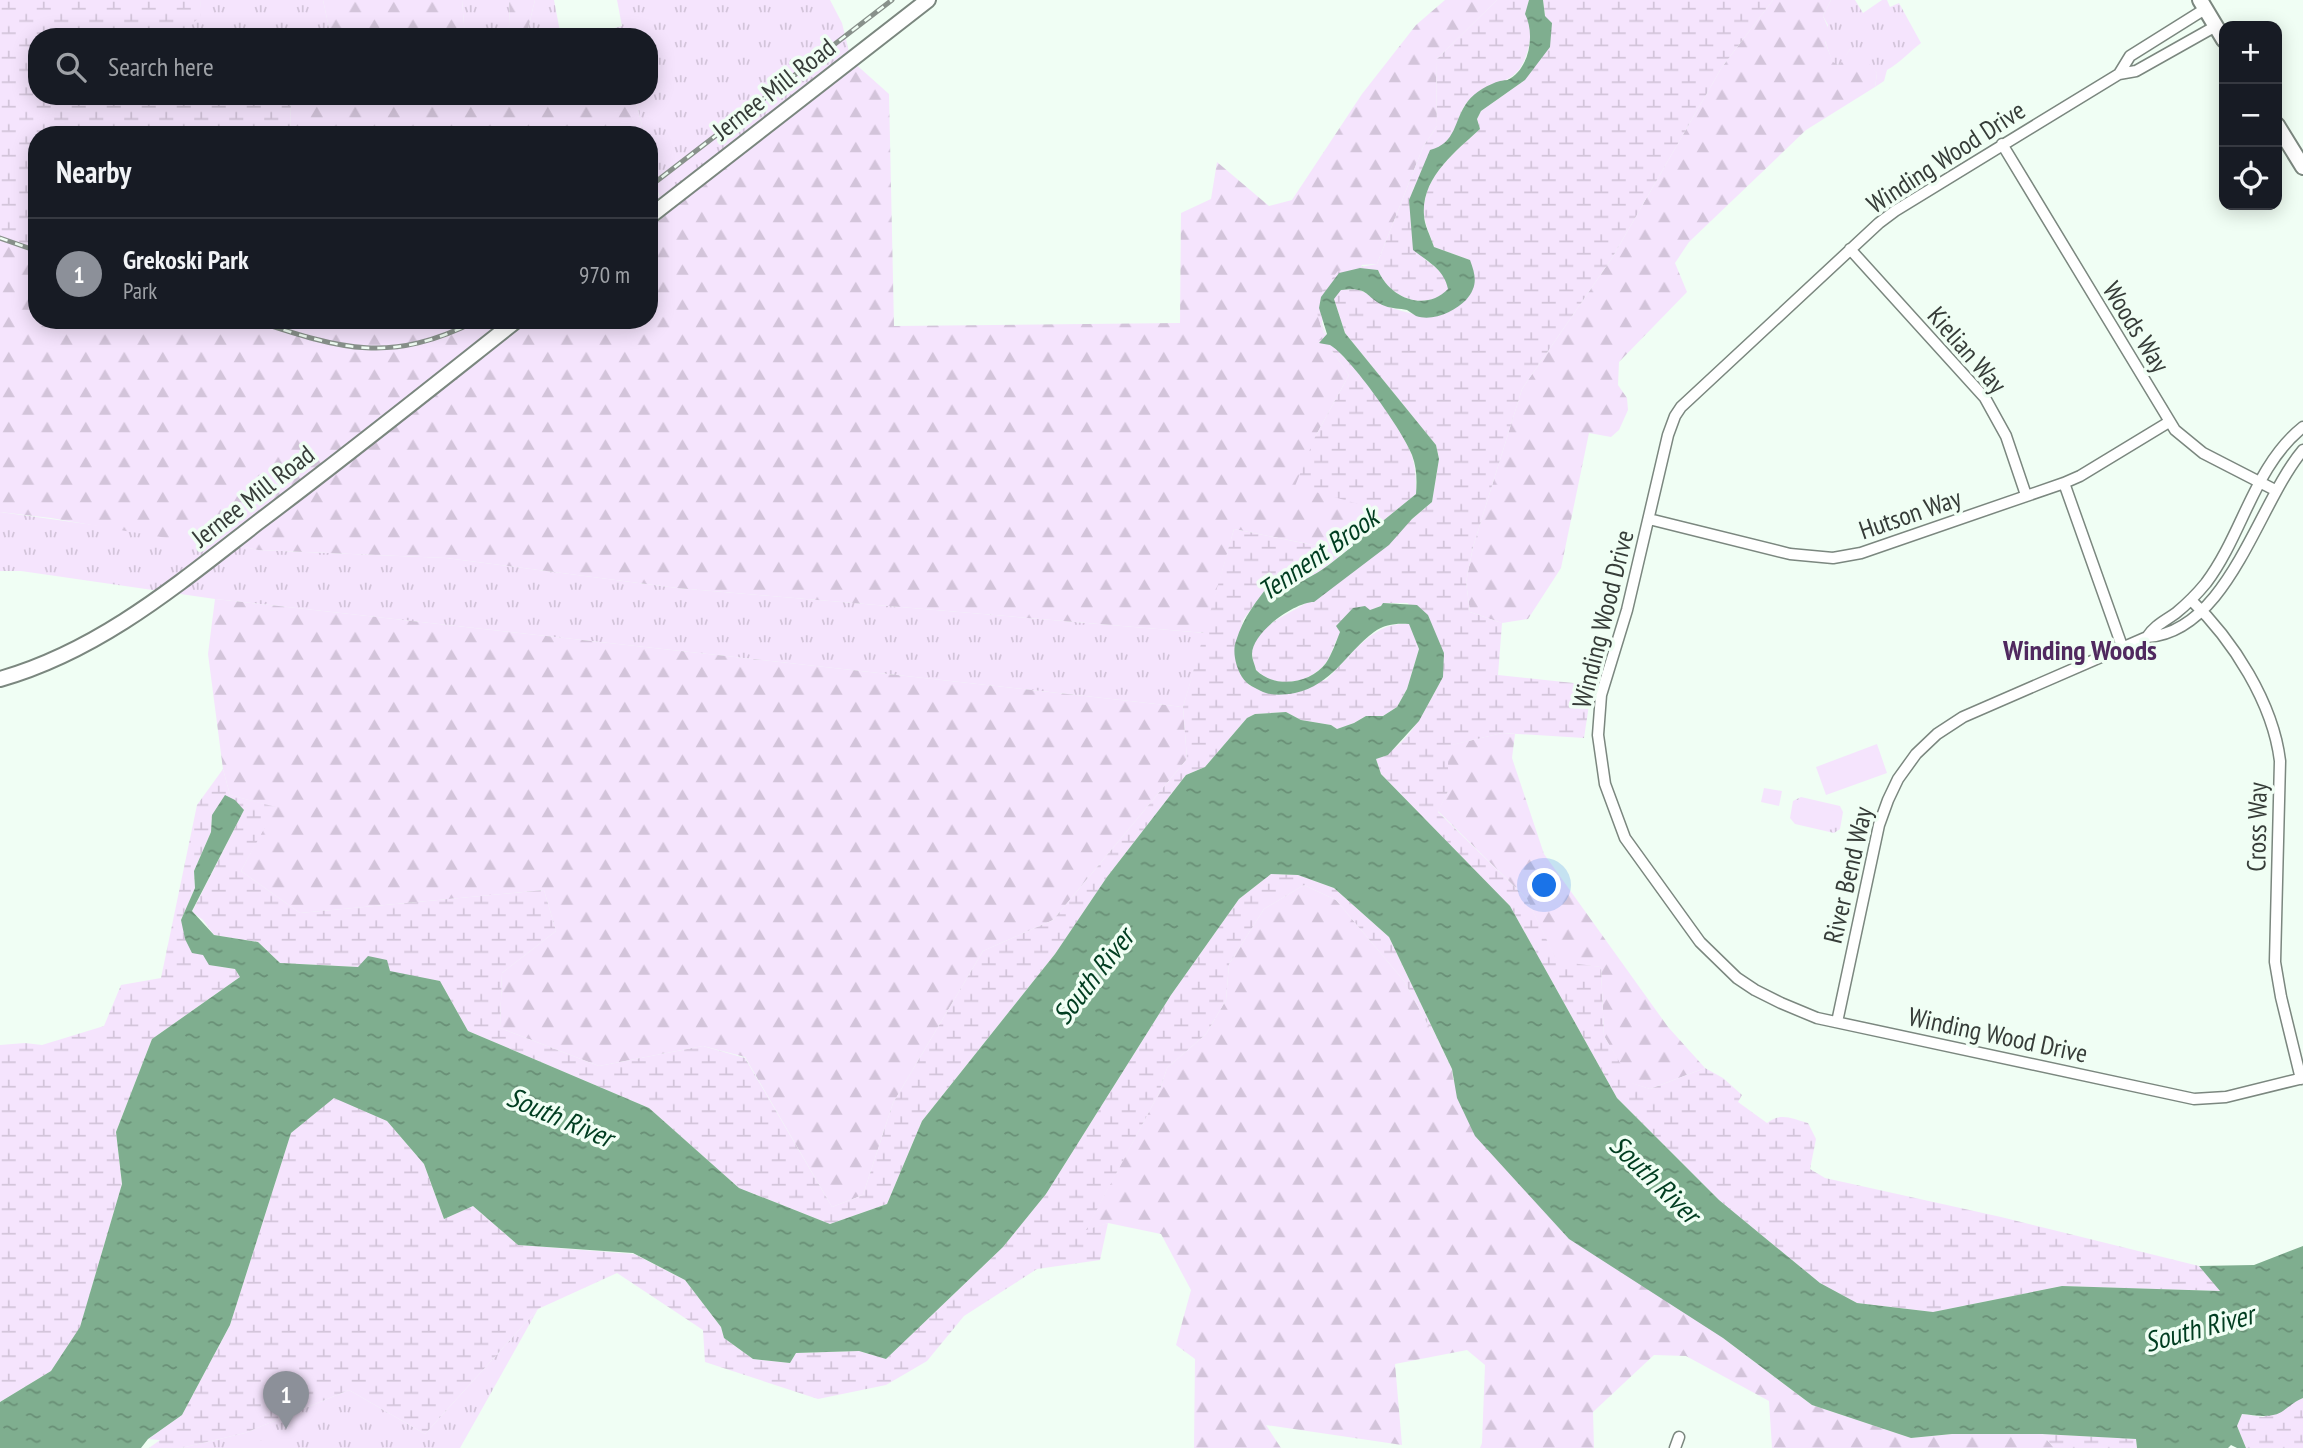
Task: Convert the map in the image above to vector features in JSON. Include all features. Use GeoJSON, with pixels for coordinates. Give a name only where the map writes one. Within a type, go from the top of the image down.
{"type":"FeatureCollection","features":[{"type":"Feature","properties":{"kind":"street","name":"Jernee Mill Road"},"geometry":{"type":"LineString","coordinates":[[658,210],[928,0]]}},
{"type":"Feature","properties":{"kind":"street"},"geometry":{"type":"LineString","coordinates":[[2203,5],[2219,31]]}},
{"type":"Feature","properties":{"kind":"street","name":"Winding Wood Drive"},"geometry":{"type":"LineString","coordinates":[[2119,74],[2130,56],[2203,5]]}},
{"type":"Feature","properties":{"kind":"street","name":"Winding Wood Drive"},"geometry":{"type":"LineString","coordinates":[[2216,26],[2136,71],[2119,74],[1895,211],[1850,249],[1694,394],[1675,416],[1668,435],[1627,610],[1605,679],[1600,704],[1600,760],[1613,809],[1625,838],[1700,942],[1746,984],[1781,1003],[1817,1018],[2194,1098],[2226,1097],[2302,1079]]}},
{"type":"Feature","properties":{"kind":"street"},"geometry":{"type":"LineString","coordinates":[[2282,133],[2303,167]]}},
{"type":"Feature","properties":{"kind":"street","name":"Woods Way"},"geometry":{"type":"LineString","coordinates":[[2002,144],[2169,422],[2190,444],[2203,453],[2275,490]]}},
{"type":"Feature","properties":{"kind":"street","name":"Kielian Way"},"geometry":{"type":"LineString","coordinates":[[1850,249],[1985,398],[2006,436],[2026,495]]}},
{"type":"Feature","properties":{"kind":"street","name":"Jernee Mill Road"},"geometry":{"type":"LineString","coordinates":[[0,679],[74,651],[101,637],[154,602],[307,486],[506,329]]}},
{"type":"Feature","properties":{"kind":"street","name":"Hutson Way"},"geometry":{"type":"LineString","coordinates":[[1648,519],[1790,554],[1833,558],[1861,553],[2064,483],[2169,422]]}},
{"type":"Feature","properties":{"kind":"street","name":"River Bend Way"},"geometry":{"type":"LineString","coordinates":[[2147,637],[2154,627],[2191,600],[2218,565],[2260,483],[2278,454],[2303,427]]}},
{"type":"Feature","properties":{"kind":"street","name":"River Bend Way"},"geometry":{"type":"LineString","coordinates":[[1837,1022],[1879,825],[1898,779],[1916,754],[1937,734],[1963,717],[2147,637],[2159,636],[2202,610],[2232,575],[2275,490],[2289,466],[2303,450]]}},
{"type":"Feature","properties":{"kind":"street"},"geometry":{"type":"LineString","coordinates":[[2064,483],[2123,649]]}},
{"type":"Feature","properties":{"kind":"street","name":"Cross Way"},"geometry":{"type":"LineString","coordinates":[[2191,600],[2225,636],[2246,667],[2278,743],[2280,761],[2275,962],[2302,1079]]}},
{"type":"Feature","properties":{"kind":"street"},"geometry":{"type":"LineString","coordinates":[[1675,1448],[1679,1437]]}},
{"type":"Feature","properties":{"kind":"green space"},"geometry":{"type":"Polygon","coordinates":[[[0,0],[201,0],[200,17],[187,28],[28,28],[28,105],[291,105],[290,126],[28,126],[28,248],[0,238],[0,0]]]}},
{"type":"Feature","properties":{"kind":"green space"},"geometry":{"type":"Polygon","coordinates":[[[201,0],[323,0],[329,28],[187,28],[199,17],[201,0]]]}},
{"type":"Feature","properties":{"kind":"green space"},"geometry":{"type":"Polygon","coordinates":[[[323,0],[462,0],[464,28],[329,28],[323,0]]]}},
{"type":"Feature","properties":{"kind":"green space"},"geometry":{"type":"Polygon","coordinates":[[[462,0],[509,0],[510,25],[508,28],[464,28],[462,0]]]}},
{"type":"Feature","properties":{"kind":"green space"},"geometry":{"type":"Polygon","coordinates":[[[509,0],[535,0],[528,28],[508,28],[510,25],[509,0]]]}},
{"type":"Feature","properties":{"kind":"green space"},"geometry":{"type":"Polygon","coordinates":[[[535,0],[554,0],[559,28],[528,28],[535,0]]]}},
{"type":"Feature","properties":{"kind":"green space"},"geometry":{"type":"Polygon","coordinates":[[[617,0],[830,0],[842,23],[851,60],[662,207],[658,191],[658,126],[642,126],[637,105],[658,105],[658,28],[615,28],[622,26],[617,0]]]}},
{"type":"Feature","properties":{"kind":"green space"},"geometry":{"type":"Polygon","coordinates":[[[1445,0],[1497,0],[1436,60],[1437,126],[1423,147],[1377,264],[1362,265],[1320,324],[1331,349],[1349,375],[1315,437],[1369,506],[1338,550],[1234,529],[1205,633],[677,588],[446,558],[258,550],[231,544],[207,545],[51,518],[0,512],[0,238],[28,248],[28,329],[658,329],[658,194],[661,206],[851,60],[889,94],[894,326],[1180,323],[1181,213],[1211,199],[1217,162],[1269,206],[1292,200],[1362,94],[1416,25],[1445,0]]]}},
{"type":"Feature","properties":{"kind":"green space"},"geometry":{"type":"Polygon","coordinates":[[[1497,0],[1529,0],[1531,26],[1525,58],[1513,76],[1477,93],[1468,102],[1453,133],[1413,189],[1424,259],[1440,271],[1449,289],[1430,300],[1409,299],[1391,288],[1378,270],[1321,297],[1320,311],[1326,334],[1370,386],[1409,448],[1414,466],[1416,494],[1373,529],[1353,540],[1353,545],[1315,574],[1294,583],[1271,582],[1243,620],[1236,661],[1242,677],[1250,686],[1326,680],[1373,634],[1397,624],[1410,624],[1419,649],[1407,689],[1397,707],[1383,716],[1366,716],[1337,729],[1331,725],[1301,720],[1286,712],[1255,714],[1247,718],[1205,767],[1186,775],[1107,877],[1055,954],[922,1121],[887,1204],[830,1224],[739,1188],[649,1108],[468,1031],[440,981],[358,967],[280,963],[258,942],[214,935],[203,920],[192,912],[244,810],[212,815],[211,832],[194,871],[195,888],[181,920],[210,965],[235,969],[240,977],[152,1039],[116,1132],[122,1184],[80,1328],[51,1371],[0,1402],[0,1045],[42,1045],[104,1026],[121,985],[161,978],[197,805],[223,769],[230,795],[276,807],[241,871],[300,913],[544,890],[556,931],[502,973],[500,1028],[599,1066],[703,1046],[745,1058],[832,1207],[863,1195],[893,1103],[983,951],[1053,920],[1187,759],[1183,707],[1234,529],[1337,550],[1369,507],[1295,486],[1315,437],[1349,375],[1331,349],[1316,343],[1325,334],[1318,315],[1318,300],[1338,271],[1377,264],[1423,147],[1437,126],[1436,60],[1497,0]]]}},
{"type":"Feature","properties":{"kind":"green space"},"geometry":{"type":"Polygon","coordinates":[[[1543,0],[1773,0],[1722,67],[1612,258],[1522,389],[1473,547],[1466,582],[1470,612],[1502,623],[1498,675],[1592,685],[1584,738],[1502,733],[1448,746],[1448,791],[1438,812],[1527,899],[1557,961],[1601,967],[1604,1036],[1632,1083],[1650,1089],[1705,1068],[1723,1078],[1742,1095],[1738,1102],[1767,1123],[1782,1117],[1808,1123],[1816,1139],[1810,1169],[1825,1178],[2001,1217],[2199,1266],[2221,1291],[2062,1286],[1933,1312],[1857,1303],[1820,1283],[1719,1200],[1617,1098],[1510,906],[1381,774],[1376,759],[1388,753],[1408,735],[1443,677],[1408,603],[1383,603],[1364,613],[1343,630],[1325,664],[1301,680],[1272,680],[1256,670],[1252,657],[1253,647],[1265,629],[1341,578],[1432,502],[1439,459],[1436,445],[1345,333],[1334,299],[1341,290],[1359,290],[1386,306],[1431,317],[1470,260],[1434,247],[1424,215],[1428,189],[1442,166],[1480,129],[1477,119],[1481,111],[1525,80],[1545,16],[1543,0]]]}},
{"type":"Feature","properties":{"kind":"green space"},"geometry":{"type":"Polygon","coordinates":[[[1773,0],[1831,0],[1823,16],[1830,32],[1825,42],[1833,62],[1838,65],[1850,49],[1857,50],[1877,73],[1875,87],[1806,130],[1689,242],[1675,263],[1687,292],[1619,362],[1618,385],[1627,398],[1628,410],[1619,430],[1611,437],[1589,433],[1561,568],[1528,619],[1502,623],[1470,612],[1466,582],[1473,547],[1522,389],[1612,258],[1722,67],[1773,0]]]}},
{"type":"Feature","properties":{"kind":"green space"},"geometry":{"type":"Polygon","coordinates":[[[1831,0],[1855,0],[1863,13],[1882,0],[1887,0],[1890,7],[1899,3],[1921,43],[1887,70],[1884,81],[1875,87],[1877,73],[1850,49],[1842,63],[1833,63],[1825,41],[1828,25],[1823,16],[1831,0]]]}},
{"type":"Feature","properties":{"kind":"green space"},"geometry":{"type":"Polygon","coordinates":[[[291,105],[637,105],[642,126],[290,126],[291,105]]]}},
{"type":"Feature","properties":{"kind":"green space"},"geometry":{"type":"Polygon","coordinates":[[[0,512],[258,550],[446,558],[677,588],[1205,633],[1183,707],[215,599],[21,571],[0,571],[0,512]]]}},
{"type":"Feature","properties":{"kind":"green space"},"geometry":{"type":"Polygon","coordinates":[[[215,599],[1183,707],[1187,759],[1053,920],[983,951],[893,1103],[863,1195],[832,1207],[745,1057],[703,1046],[599,1066],[500,1028],[502,973],[556,931],[544,890],[300,913],[241,871],[275,807],[230,795],[223,769],[208,654],[215,599]]]}},
{"type":"Feature","properties":{"kind":"green space"},"geometry":{"type":"Polygon","coordinates":[[[1502,733],[1515,734],[1512,758],[1544,854],[1668,1027],[1705,1068],[1650,1089],[1631,1083],[1604,1036],[1601,967],[1557,962],[1527,899],[1438,811],[1448,791],[1447,746],[1502,733]]]}},
{"type":"Feature","properties":{"kind":"green space"},"geometry":{"type":"Polygon","coordinates":[[[1877,744],[1887,773],[1826,795],[1816,767],[1877,744]]]}},
{"type":"Feature","properties":{"kind":"green space"},"geometry":{"type":"Polygon","coordinates":[[[1764,788],[1782,791],[1779,806],[1761,802],[1764,788]]]}},
{"type":"Feature","properties":{"kind":"green space"},"geometry":{"type":"Polygon","coordinates":[[[1801,797],[1840,806],[1843,812],[1840,829],[1834,833],[1795,824],[1790,818],[1793,801],[1801,797]]]}},
{"type":"Feature","properties":{"kind":"green space"},"geometry":{"type":"Polygon","coordinates":[[[1802,803],[1835,811],[1832,826],[1799,819],[1802,803]]]}},
{"type":"Feature","properties":{"kind":"green space"},"geometry":{"type":"Polygon","coordinates":[[[1271,874],[1298,875],[1334,888],[1389,937],[1452,1069],[1404,981],[1336,900],[1304,885],[1264,909],[1229,964],[1226,1000],[1206,1034],[1167,1068],[1159,1093],[1086,1230],[1108,1223],[1100,1260],[1037,1269],[964,1316],[927,1361],[886,1385],[818,1399],[705,1362],[703,1330],[617,1273],[538,1309],[425,1434],[349,1390],[245,1433],[181,1448],[149,1448],[160,1440],[148,1439],[182,1415],[230,1325],[291,1133],[334,1097],[387,1121],[424,1164],[444,1219],[473,1206],[518,1245],[634,1254],[685,1280],[721,1327],[724,1338],[753,1359],[790,1363],[796,1353],[859,1351],[886,1359],[1003,1247],[1046,1194],[1171,995],[1239,899],[1271,874]]]}},
{"type":"Feature","properties":{"kind":"green space"},"geometry":{"type":"Polygon","coordinates":[[[1304,885],[1336,900],[1404,981],[1452,1069],[1453,1079],[1723,1338],[1812,1405],[1911,1438],[1952,1434],[2042,1434],[2054,1448],[1772,1448],[1769,1401],[1686,1356],[1654,1355],[1593,1412],[1594,1448],[1480,1448],[1485,1365],[1467,1350],[1395,1364],[1402,1445],[1266,1425],[1281,1448],[1194,1448],[1195,1359],[1176,1345],[1191,1290],[1161,1234],[1108,1223],[1085,1231],[1159,1093],[1167,1068],[1206,1034],[1226,1000],[1229,964],[1264,909],[1304,885]]]}},
{"type":"Feature","properties":{"kind":"green space"},"geometry":{"type":"Polygon","coordinates":[[[538,1309],[460,1448],[181,1448],[245,1433],[349,1390],[425,1434],[538,1309]]]}},
{"type":"Feature","properties":{"kind":"green space"},"geometry":{"type":"Polygon","coordinates":[[[2303,1398],[2303,1448],[2246,1448],[2237,1426],[2242,1414],[2263,1417],[2303,1398]]]}},
{"type":"Feature","properties":{"kind":"green space"},"geometry":{"type":"Polygon","coordinates":[[[2042,1434],[2136,1439],[2137,1448],[2054,1448],[2042,1434]]]}},
{"type":"Feature","properties":{"kind":"green space"},"geometry":{"type":"Polygon","coordinates":[[[258,1440],[280,1442],[291,1448],[240,1448],[258,1440]]]}},
{"type":"Feature","properties":{"kind":"water","name":"South River"},"geometry":{"type":"Polygon","coordinates":[[[1529,0],[1543,0],[1545,16],[1552,23],[1550,47],[1525,80],[1481,111],[1477,119],[1480,129],[1442,166],[1428,189],[1425,202],[1424,219],[1434,247],[1470,260],[1475,281],[1470,295],[1450,311],[1429,318],[1416,316],[1407,310],[1390,308],[1357,290],[1341,290],[1334,299],[1345,333],[1436,445],[1439,459],[1432,502],[1412,519],[1389,545],[1314,602],[1296,607],[1267,628],[1254,645],[1252,656],[1256,670],[1282,682],[1311,676],[1326,663],[1340,632],[1336,626],[1353,608],[1365,606],[1370,610],[1383,603],[1417,605],[1428,615],[1444,653],[1443,677],[1419,721],[1388,755],[1376,759],[1381,774],[1510,906],[1617,1098],[1719,1200],[1820,1283],[1857,1303],[1933,1312],[2062,1286],[2220,1291],[2199,1266],[2254,1265],[2303,1246],[2303,1398],[2274,1415],[2242,1414],[2237,1426],[2246,1448],[2231,1445],[2228,1448],[2137,1448],[2136,1439],[2042,1434],[1952,1434],[1911,1438],[1812,1405],[1723,1338],[1569,1239],[1475,1136],[1457,1098],[1452,1069],[1389,937],[1334,888],[1298,875],[1271,874],[1239,899],[1171,995],[1046,1194],[1003,1247],[886,1359],[859,1351],[796,1353],[790,1363],[753,1359],[724,1338],[721,1327],[685,1280],[633,1253],[518,1245],[473,1206],[444,1219],[424,1164],[387,1121],[334,1098],[291,1133],[230,1325],[182,1415],[148,1439],[141,1448],[0,1448],[0,1402],[51,1371],[80,1327],[122,1184],[116,1132],[152,1039],[240,977],[235,969],[209,965],[203,955],[192,953],[185,939],[181,920],[195,888],[194,871],[211,832],[212,815],[225,795],[235,800],[244,810],[192,911],[214,935],[258,942],[280,963],[358,967],[368,956],[387,960],[390,971],[440,981],[468,1031],[649,1108],[739,1188],[830,1224],[887,1204],[922,1121],[1055,954],[1107,877],[1186,775],[1205,767],[1247,718],[1255,714],[1286,712],[1301,720],[1331,725],[1337,729],[1366,716],[1383,716],[1397,707],[1407,689],[1419,649],[1409,624],[1378,629],[1329,676],[1308,689],[1287,694],[1267,693],[1246,682],[1236,664],[1235,645],[1255,603],[1271,582],[1294,583],[1315,574],[1353,546],[1352,540],[1373,529],[1416,494],[1414,460],[1399,430],[1350,363],[1330,345],[1319,343],[1327,334],[1319,308],[1321,297],[1339,273],[1360,268],[1378,270],[1391,288],[1409,299],[1429,300],[1448,289],[1439,271],[1413,250],[1409,200],[1430,150],[1439,147],[1450,137],[1468,101],[1487,86],[1511,78],[1523,66],[1530,39],[1525,14],[1529,0]]]}},
{"type":"Feature","properties":{"kind":"railway"},"geometry":{"type":"LineString","coordinates":[[658,180],[892,0]]}},
{"type":"Feature","properties":{"kind":"railway"},"geometry":{"type":"LineString","coordinates":[[0,238],[28,248]]}},
{"type":"Feature","properties":{"kind":"railway"},"geometry":{"type":"LineString","coordinates":[[281,329],[313,339],[366,348],[418,343],[457,329]]}},
{"type":"Feature","properties":{"kind":"place","name":"Grekoski Park"},"geometry":{"type":"Point","coordinates":[286,1429]}},
{"type":"Feature","properties":{"kind":"district","name":"Winding Woods"},"geometry":{"type":"Point","coordinates":[2080,650]}},
{"type":"Feature","properties":{"kind":"water label","name":"Tennent Brook"},"geometry":{"type":"Point","coordinates":[1318,554]}}]}
